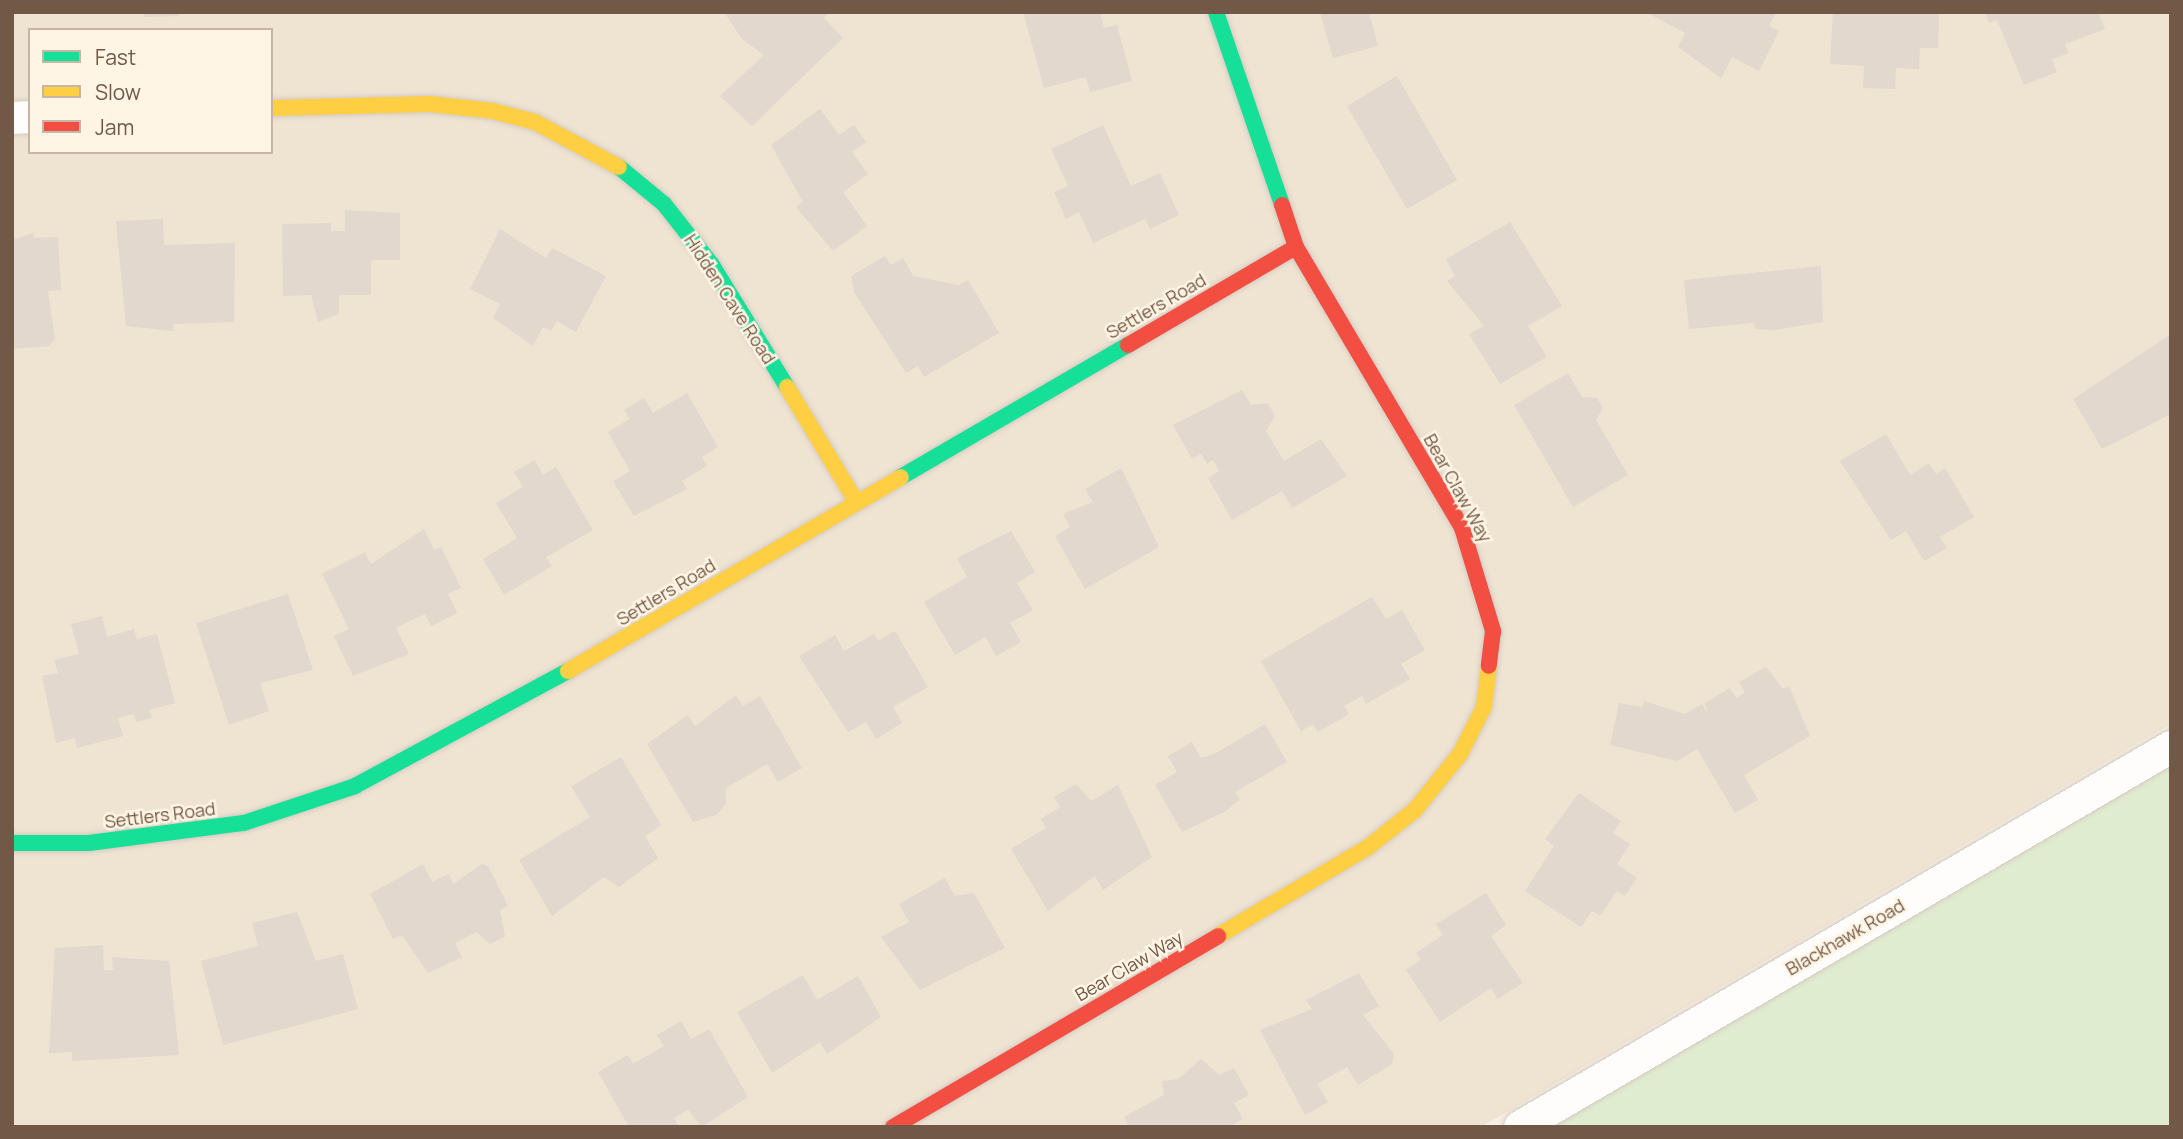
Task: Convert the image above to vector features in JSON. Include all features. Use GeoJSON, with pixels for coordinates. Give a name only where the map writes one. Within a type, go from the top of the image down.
{"type":"FeatureCollection","features":[{"type":"Feature","properties":{"kind":"street","name":"Bear Claw Way"},"geometry":{"type":"LineString","coordinates":[[893,1127],[1367,848],[1415,810],[1460,754],[1484,706],[1493,631],[1462,527],[1296,247],[1216,12]]}},
{"type":"Feature","properties":{"kind":"street","name":"Hidden Cave Road"},"geometry":{"type":"LineString","coordinates":[[273,108],[430,104],[493,111],[535,122],[621,168],[664,204],[712,265],[857,503]]}},
{"type":"Feature","properties":{"kind":"street","name":"Settlers Road"},"geometry":{"type":"LineString","coordinates":[[12,843],[89,843],[244,823],[355,786],[583,663],[1296,247]]}},
{"type":"Feature","properties":{"kind":"street","name":"Blackhawk Road"},"geometry":{"type":"LineString","coordinates":[[1520,1127],[2171,747]]}},
{"type":"Feature","properties":{"kind":"shaded area"},"geometry":{"type":"Polygon","coordinates":[[[12,12],[2171,12],[2171,732],[2167,726],[1481,1127],[12,1127],[12,12]]]}},
{"type":"Feature","properties":{"kind":"green space"},"geometry":{"type":"Polygon","coordinates":[[[2171,764],[2171,1127],[1520,1127],[2171,764]]]}},
{"type":"Feature","properties":{"kind":"building"},"geometry":{"type":"Polygon","coordinates":[[[144,12],[179,12],[179,16],[144,17],[144,12]]]}},
{"type":"Feature","properties":{"kind":"building"},"geometry":{"type":"Polygon","coordinates":[[[724,12],[829,12],[824,18],[843,38],[752,126],[720,96],[764,55],[742,39],[724,12]]]}},
{"type":"Feature","properties":{"kind":"building"},"geometry":{"type":"Polygon","coordinates":[[[1023,12],[1100,12],[1104,28],[1117,25],[1132,81],[1090,92],[1086,77],[1044,88],[1023,12]]]}},
{"type":"Feature","properties":{"kind":"building"},"geometry":{"type":"Polygon","coordinates":[[[1320,12],[1369,12],[1378,46],[1333,58],[1320,12]]]}},
{"type":"Feature","properties":{"kind":"building"},"geometry":{"type":"Polygon","coordinates":[[[1646,12],[1776,12],[1769,26],[1779,31],[1759,71],[1732,57],[1721,78],[1678,47],[1685,33],[1646,12]]]}},
{"type":"Feature","properties":{"kind":"building"},"geometry":{"type":"Polygon","coordinates":[[[1833,12],[1939,12],[1938,48],[1920,48],[1919,69],[1896,68],[1895,89],[1863,88],[1864,66],[1830,64],[1833,12]]]}},
{"type":"Feature","properties":{"kind":"building"},"geometry":{"type":"Polygon","coordinates":[[[1985,12],[2098,12],[2105,29],[2065,44],[2069,53],[2052,59],[2057,72],[2024,85],[1997,20],[1989,23],[1985,12]]]}},
{"type":"Feature","properties":{"kind":"building"},"geometry":{"type":"Polygon","coordinates":[[[1397,76],[1457,180],[1407,209],[1347,106],[1397,76]]]}},
{"type":"Feature","properties":{"kind":"building"},"geometry":{"type":"Polygon","coordinates":[[[820,109],[839,135],[854,125],[866,142],[852,152],[868,174],[843,192],[867,226],[833,251],[796,207],[803,202],[771,145],[820,109]]]}},
{"type":"Feature","properties":{"kind":"building"},"geometry":{"type":"Polygon","coordinates":[[[1103,125],[1131,186],[1160,173],[1179,215],[1150,229],[1145,219],[1093,243],[1079,212],[1066,219],[1054,192],[1068,186],[1051,149],[1103,125]]]}},
{"type":"Feature","properties":{"kind":"building"},"geometry":{"type":"Polygon","coordinates":[[[345,210],[400,213],[400,260],[371,260],[371,295],[339,295],[339,314],[318,322],[311,295],[283,296],[282,224],[331,223],[331,231],[345,231],[345,210]]]}},
{"type":"Feature","properties":{"kind":"building"},"geometry":{"type":"Polygon","coordinates":[[[163,219],[164,245],[235,243],[234,322],[173,324],[173,331],[126,326],[116,221],[163,219]]]}},
{"type":"Feature","properties":{"kind":"building"},"geometry":{"type":"Polygon","coordinates":[[[1510,222],[1562,306],[1528,326],[1547,357],[1500,384],[1469,334],[1484,326],[1447,281],[1455,276],[1446,259],[1510,222]]]}},
{"type":"Feature","properties":{"kind":"building"},"geometry":{"type":"Polygon","coordinates":[[[500,229],[546,258],[552,248],[606,276],[576,332],[557,321],[551,331],[543,327],[533,346],[493,318],[500,304],[470,289],[500,229]]]}},
{"type":"Feature","properties":{"kind":"building"},"geometry":{"type":"Polygon","coordinates":[[[34,233],[34,238],[58,237],[61,290],[48,291],[55,339],[49,346],[12,349],[12,240],[34,233]]]}},
{"type":"Feature","properties":{"kind":"building"},"geometry":{"type":"Polygon","coordinates":[[[885,256],[891,265],[903,258],[913,276],[958,285],[968,280],[999,333],[924,377],[918,366],[906,373],[854,292],[851,276],[885,256]]]}},
{"type":"Feature","properties":{"kind":"building"},"geometry":{"type":"Polygon","coordinates":[[[1821,266],[1823,322],[1775,330],[1755,329],[1754,323],[1689,329],[1684,280],[1821,266]]]}},
{"type":"Feature","properties":{"kind":"building"},"geometry":{"type":"Polygon","coordinates":[[[2171,334],[2171,414],[2102,449],[2073,399],[2171,334]]]}},
{"type":"Feature","properties":{"kind":"building"},"geometry":{"type":"Polygon","coordinates":[[[1568,373],[1582,397],[1597,398],[1603,408],[1596,420],[1628,475],[1573,507],[1514,405],[1568,373]]]}},
{"type":"Feature","properties":{"kind":"building"},"geometry":{"type":"Polygon","coordinates":[[[1242,390],[1251,405],[1268,403],[1275,416],[1266,431],[1284,461],[1321,439],[1347,476],[1292,508],[1282,491],[1232,520],[1208,478],[1219,471],[1213,460],[1207,464],[1201,454],[1192,459],[1173,425],[1242,390]]]}},
{"type":"Feature","properties":{"kind":"building"},"geometry":{"type":"Polygon","coordinates":[[[687,393],[718,447],[702,457],[707,466],[682,481],[687,489],[634,516],[613,481],[630,471],[608,432],[630,419],[624,410],[644,398],[653,413],[687,393]]]}},
{"type":"Feature","properties":{"kind":"building"},"geometry":{"type":"Polygon","coordinates":[[[1886,434],[1910,475],[1929,463],[1936,474],[1945,468],[1974,517],[1940,537],[1947,548],[1924,561],[1906,531],[1891,540],[1840,461],[1886,434]]]}},
{"type":"Feature","properties":{"kind":"building"},"geometry":{"type":"Polygon","coordinates":[[[535,460],[543,475],[556,467],[593,530],[546,557],[552,566],[504,595],[483,559],[517,538],[496,503],[523,487],[514,472],[535,460]]]}},
{"type":"Feature","properties":{"kind":"building"},"geometry":{"type":"Polygon","coordinates":[[[1121,468],[1159,547],[1085,589],[1055,536],[1070,527],[1063,514],[1093,502],[1085,489],[1121,468]]]}},
{"type":"Feature","properties":{"kind":"building"},"geometry":{"type":"Polygon","coordinates":[[[424,529],[434,550],[441,547],[461,588],[448,594],[457,613],[431,626],[425,614],[396,628],[409,654],[353,676],[334,636],[349,629],[322,574],[365,552],[371,564],[424,529]]]}},
{"type":"Feature","properties":{"kind":"building"},"geometry":{"type":"Polygon","coordinates":[[[1011,531],[1035,572],[1017,583],[1033,610],[1010,623],[1021,642],[996,656],[986,637],[955,655],[924,602],[967,577],[957,558],[1011,531]]]}},
{"type":"Feature","properties":{"kind":"building"},"geometry":{"type":"Polygon","coordinates":[[[288,594],[313,670],[260,683],[269,711],[229,725],[196,623],[288,594]]]}},
{"type":"Feature","properties":{"kind":"building"},"geometry":{"type":"Polygon","coordinates":[[[1372,597],[1386,619],[1402,610],[1425,650],[1401,664],[1410,679],[1366,704],[1362,696],[1344,706],[1349,714],[1318,732],[1313,724],[1301,731],[1261,661],[1372,597]]]}},
{"type":"Feature","properties":{"kind":"building"},"geometry":{"type":"Polygon","coordinates":[[[102,616],[107,637],[134,629],[137,639],[157,634],[175,703],[149,710],[152,718],[136,722],[134,714],[118,718],[123,736],[77,748],[75,738],[56,743],[42,676],[58,673],[54,660],[79,654],[71,624],[102,616]]]}},
{"type":"Feature","properties":{"kind":"building"},"geometry":{"type":"Polygon","coordinates":[[[895,631],[928,687],[893,707],[902,723],[876,739],[866,722],[848,732],[799,656],[835,635],[844,651],[874,634],[878,641],[895,631]]]}},
{"type":"Feature","properties":{"kind":"building"},"geometry":{"type":"Polygon","coordinates":[[[1766,667],[1783,689],[1789,686],[1810,736],[1744,775],[1758,800],[1735,813],[1697,749],[1677,761],[1610,745],[1619,703],[1643,707],[1644,701],[1685,714],[1702,704],[1708,714],[1705,703],[1730,688],[1736,698],[1745,693],[1739,682],[1766,667]]]}},
{"type":"Feature","properties":{"kind":"building"},"geometry":{"type":"Polygon","coordinates":[[[736,695],[743,706],[760,696],[802,768],[778,782],[767,764],[726,788],[726,804],[716,815],[693,822],[647,744],[688,715],[695,726],[736,695]]]}},
{"type":"Feature","properties":{"kind":"building"},"geometry":{"type":"Polygon","coordinates":[[[1265,724],[1287,762],[1235,792],[1240,799],[1226,811],[1182,832],[1155,785],[1177,772],[1168,756],[1192,742],[1201,758],[1214,754],[1265,724]]]}},
{"type":"Feature","properties":{"kind":"building"},"geometry":{"type":"Polygon","coordinates":[[[621,757],[661,825],[645,836],[658,858],[619,887],[604,877],[552,916],[519,860],[590,817],[571,786],[621,757]]]}},
{"type":"Feature","properties":{"kind":"building"},"geometry":{"type":"Polygon","coordinates":[[[1076,784],[1091,801],[1118,785],[1152,857],[1103,890],[1095,876],[1048,911],[1011,849],[1046,828],[1041,819],[1060,807],[1054,797],[1076,784]]]}},
{"type":"Feature","properties":{"kind":"building"},"geometry":{"type":"Polygon","coordinates":[[[1579,793],[1621,821],[1613,833],[1630,844],[1617,864],[1637,878],[1625,896],[1617,891],[1600,916],[1592,911],[1581,927],[1525,891],[1554,846],[1545,839],[1579,793]]]}},
{"type":"Feature","properties":{"kind":"building"},"geometry":{"type":"Polygon","coordinates":[[[423,864],[432,882],[449,874],[453,884],[482,864],[488,866],[508,906],[500,910],[505,937],[490,944],[477,932],[455,943],[462,957],[428,973],[402,935],[393,939],[370,894],[423,864]]]}},
{"type":"Feature","properties":{"kind":"building"},"geometry":{"type":"Polygon","coordinates":[[[945,878],[955,896],[974,893],[1005,948],[920,990],[881,937],[909,922],[899,904],[945,878]]]}},
{"type":"Feature","properties":{"kind":"building"},"geometry":{"type":"Polygon","coordinates":[[[1486,893],[1506,925],[1491,936],[1523,983],[1498,999],[1491,988],[1440,1022],[1406,970],[1421,960],[1416,953],[1443,935],[1436,924],[1486,893]]]}},
{"type":"Feature","properties":{"kind":"building"},"geometry":{"type":"Polygon","coordinates":[[[297,912],[316,961],[343,954],[358,1009],[223,1045],[201,961],[258,946],[252,923],[297,912]]]}},
{"type":"Feature","properties":{"kind":"building"},"geometry":{"type":"Polygon","coordinates":[[[103,945],[104,970],[113,970],[112,957],[169,961],[179,1055],[72,1061],[72,1052],[49,1053],[55,948],[103,945]]]}},
{"type":"Feature","properties":{"kind":"building"},"geometry":{"type":"Polygon","coordinates":[[[1359,973],[1379,1006],[1363,1015],[1394,1054],[1392,1064],[1358,1085],[1347,1067],[1317,1084],[1328,1102],[1305,1115],[1260,1030],[1312,1009],[1306,1000],[1359,973]]]}},
{"type":"Feature","properties":{"kind":"building"},"geometry":{"type":"Polygon","coordinates":[[[803,975],[817,1000],[858,976],[881,1017],[827,1054],[820,1042],[772,1073],[737,1012],[803,975]]]}},
{"type":"Feature","properties":{"kind":"building"},"geometry":{"type":"Polygon","coordinates":[[[681,1021],[691,1039],[709,1029],[748,1097],[702,1127],[688,1110],[674,1118],[679,1127],[629,1127],[598,1072],[628,1055],[633,1064],[664,1046],[657,1035],[681,1021]]]}},
{"type":"Feature","properties":{"kind":"building"},"geometry":{"type":"Polygon","coordinates":[[[1201,1059],[1219,1075],[1234,1068],[1249,1095],[1234,1103],[1243,1119],[1229,1127],[1129,1127],[1124,1117],[1164,1095],[1162,1081],[1178,1079],[1201,1059]]]}},
{"type":"Feature","properties":{"kind":"traffic: fast"},"geometry":{"type":"LineString","coordinates":[[1216,12],[1282,205]]}},
{"type":"Feature","properties":{"kind":"traffic: fast"},"geometry":{"type":"LineString","coordinates":[[619,167],[664,204],[712,265],[787,387]]}},
{"type":"Feature","properties":{"kind":"traffic: fast"},"geometry":{"type":"LineString","coordinates":[[901,477],[1128,345]]}},
{"type":"Feature","properties":{"kind":"traffic: fast"},"geometry":{"type":"LineString","coordinates":[[12,843],[89,843],[244,823],[355,786],[568,671]]}},
{"type":"Feature","properties":{"kind":"traffic: slow"},"geometry":{"type":"LineString","coordinates":[[273,108],[430,104],[493,111],[535,122],[619,167]]}},
{"type":"Feature","properties":{"kind":"traffic: slow"},"geometry":{"type":"LineString","coordinates":[[787,387],[857,503]]}},
{"type":"Feature","properties":{"kind":"traffic: slow"},"geometry":{"type":"LineString","coordinates":[[568,671],[901,477]]}},
{"type":"Feature","properties":{"kind":"traffic: slow"},"geometry":{"type":"LineString","coordinates":[[1218,936],[1367,848],[1415,810],[1460,754],[1484,707],[1489,666]]}},
{"type":"Feature","properties":{"kind":"traffic: jam"},"geometry":{"type":"LineString","coordinates":[[1282,205],[1296,247],[1462,528],[1493,631],[1489,666]]}},
{"type":"Feature","properties":{"kind":"traffic: jam"},"geometry":{"type":"LineString","coordinates":[[1128,345],[1296,247]]}},
{"type":"Feature","properties":{"kind":"traffic: jam"},"geometry":{"type":"LineString","coordinates":[[893,1127],[1218,936]]}}]}
